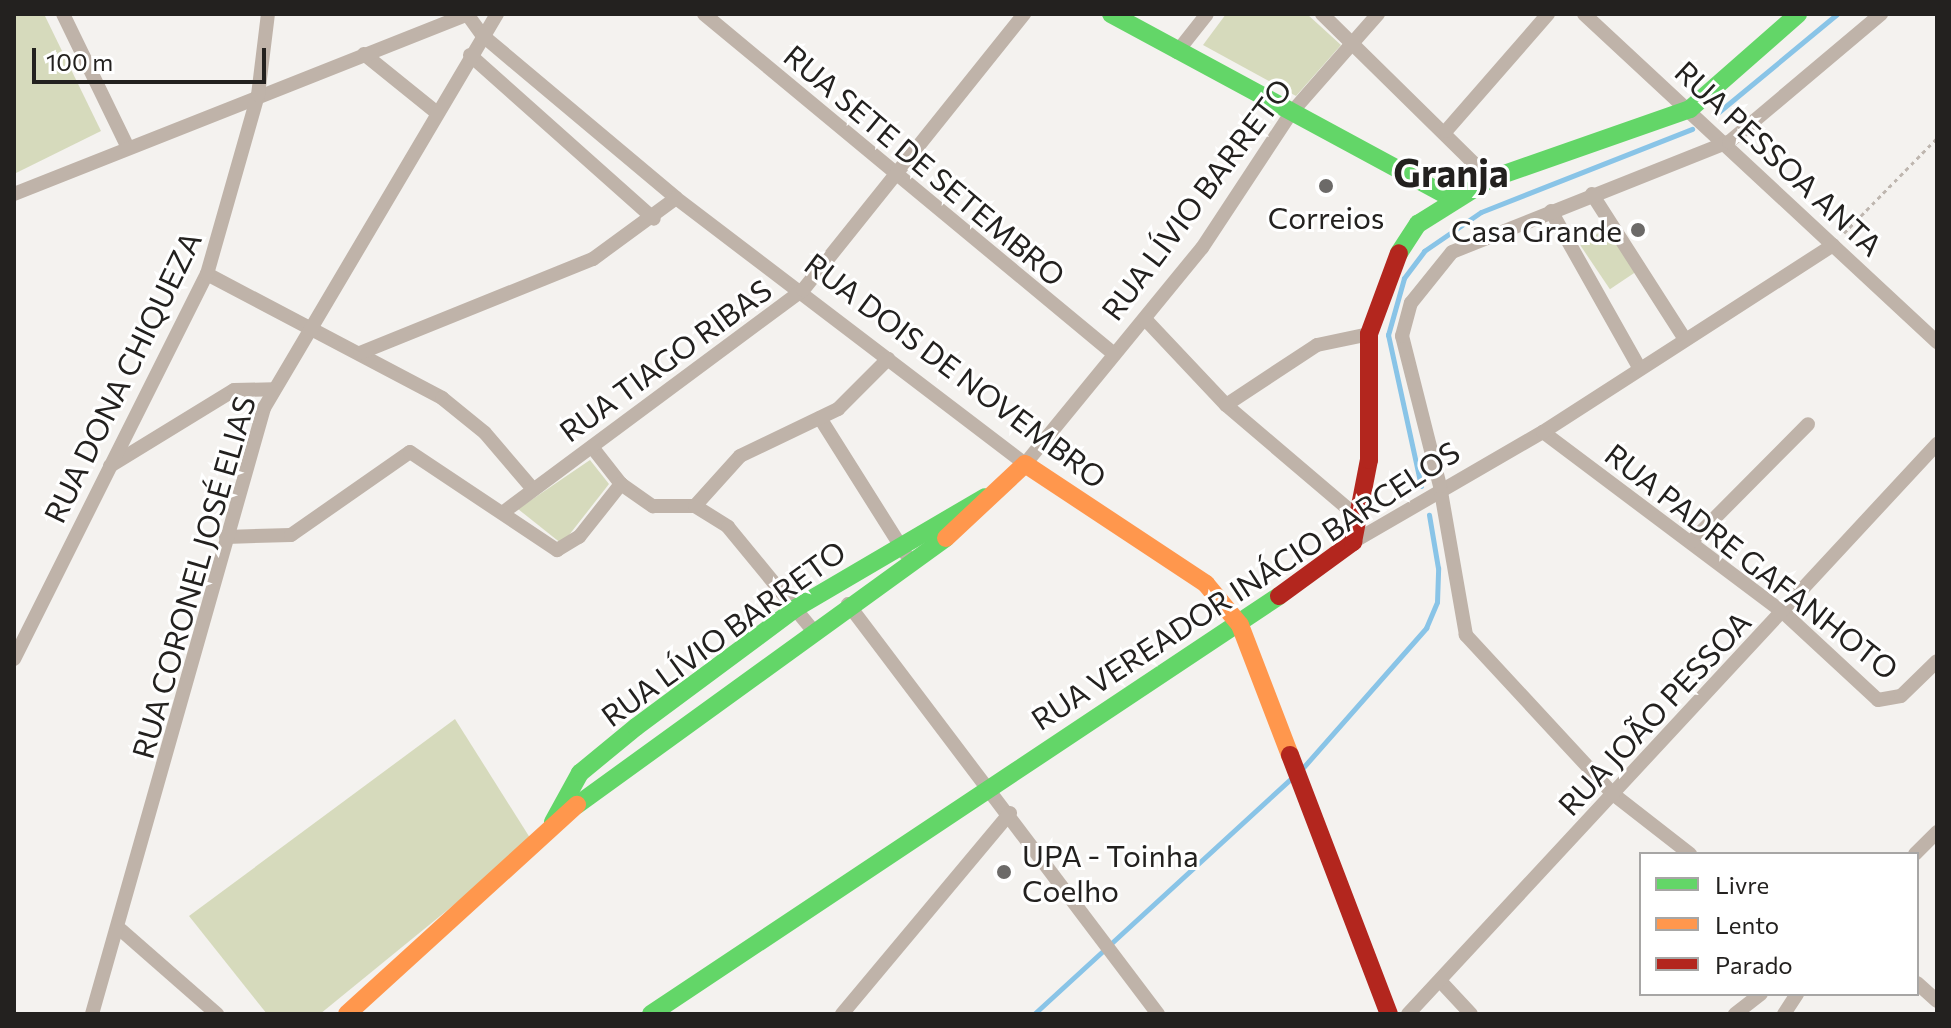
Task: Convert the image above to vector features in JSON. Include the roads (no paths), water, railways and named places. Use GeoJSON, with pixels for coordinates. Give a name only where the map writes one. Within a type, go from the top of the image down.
{"type":"FeatureCollection","features":[{"type":"Feature","properties":{"kind":"street"},"geometry":{"type":"LineString","coordinates":[[63,14],[126,144]]}},
{"type":"Feature","properties":{"kind":"street","name":"RUA DONA CHIQUEZA"},"geometry":{"type":"LineString","coordinates":[[14,659],[207,274],[258,95],[268,14]]}},
{"type":"Feature","properties":{"kind":"street"},"geometry":{"type":"LineString","coordinates":[[14,194],[126,144],[468,14]]}},
{"type":"Feature","properties":{"kind":"street","name":"RUA DOIS DE NOVEMBRO"},"geometry":{"type":"LineString","coordinates":[[468,14],[482,35],[676,198],[803,290],[1025,464],[1206,584],[1240,625],[1389,1014]]}},
{"type":"Feature","properties":{"kind":"street","name":"RUA CORONEL JOSÉ ELIAS"},"geometry":{"type":"LineString","coordinates":[[92,1014],[121,930],[226,537],[273,389],[497,14]]}},
{"type":"Feature","properties":{"kind":"street","name":"RUA SETE DE SETEMBRO"},"geometry":{"type":"LineString","coordinates":[[704,14],[1114,354]]}},
{"type":"Feature","properties":{"kind":"street","name":"RUA TIAGO RIBAS"},"geometry":{"type":"LineString","coordinates":[[505,511],[803,290],[1024,14]]}},
{"type":"Feature","properties":{"kind":"street"},"geometry":{"type":"LineString","coordinates":[[1111,14],[1452,198]]}},
{"type":"Feature","properties":{"kind":"street"},"geometry":{"type":"LineString","coordinates":[[1177,52],[1207,14]]}},
{"type":"Feature","properties":{"kind":"street"},"geometry":{"type":"LineString","coordinates":[[1322,14],[1446,131],[1490,179]]}},
{"type":"Feature","properties":{"kind":"street","name":"RUA LÍVIO BARRETO"},"geometry":{"type":"LineString","coordinates":[[347,1014],[551,826],[811,628],[910,563],[998,492],[1146,320],[1291,113],[1378,14]]}},
{"type":"Feature","properties":{"kind":"street"},"geometry":{"type":"LineString","coordinates":[[1446,131],[1548,14]]}},
{"type":"Feature","properties":{"kind":"street","name":"RUA PESSOA ANTA"},"geometry":{"type":"LineString","coordinates":[[1584,14],[1729,142],[1937,342]]}},
{"type":"Feature","properties":{"kind":"street"},"geometry":{"type":"LineString","coordinates":[[1353,542],[1369,460],[1369,334],[1391,265],[1418,224],[1452,198],[1490,179],[1690,109],[1798,14]]}},
{"type":"Feature","properties":{"kind":"street"},"geometry":{"type":"LineString","coordinates":[[1687,852],[1613,794],[1466,635],[1440,486],[1407,373],[1402,336],[1411,303],[1452,252],[1729,142],[1881,14]]}},
{"type":"Feature","properties":{"kind":"street"},"geometry":{"type":"LineString","coordinates":[[364,54],[436,112]]}},
{"type":"Feature","properties":{"kind":"street"},"geometry":{"type":"LineString","coordinates":[[470,55],[654,219]]}},
{"type":"Feature","properties":{"kind":"street"},"geometry":{"type":"LineString","coordinates":[[1592,194],[1684,338]]}},
{"type":"Feature","properties":{"kind":"street"},"geometry":{"type":"LineString","coordinates":[[360,353],[593,259],[654,219],[676,198]]}},
{"type":"Feature","properties":{"kind":"street"},"geometry":{"type":"LineString","coordinates":[[1551,211],[1640,369]]}},
{"type":"Feature","properties":{"kind":"street","name":"RUA VEREADOR INÁCIO BARCELOS"},"geometry":{"type":"LineString","coordinates":[[651,1014],[990,783],[1240,625],[1353,542],[1440,486],[1543,432],[1684,338],[1833,245]]}},
{"type":"Feature","properties":{"kind":"street"},"geometry":{"type":"LineString","coordinates":[[207,274],[360,353],[465,416],[532,488]]}},
{"type":"Feature","properties":{"kind":"street"},"geometry":{"type":"LineString","coordinates":[[1146,320],[1226,405],[1359,518]]}},
{"type":"Feature","properties":{"kind":"street"},"geometry":{"type":"LineString","coordinates":[[1226,405],[1317,345],[1369,334]]}},
{"type":"Feature","properties":{"kind":"street"},"geometry":{"type":"LineString","coordinates":[[695,506],[755,446],[820,418],[888,359]]}},
{"type":"Feature","properties":{"kind":"street"},"geometry":{"type":"LineString","coordinates":[[110,466],[234,390],[273,389]]}},
{"type":"Feature","properties":{"kind":"street"},"geometry":{"type":"LineString","coordinates":[[820,418],[910,563]]}},
{"type":"Feature","properties":{"kind":"street"},"geometry":{"type":"LineString","coordinates":[[1691,542],[1808,424]]}},
{"type":"Feature","properties":{"kind":"street","name":"RUA PADRE GAFANHOTO"},"geometry":{"type":"LineString","coordinates":[[1543,432],[1783,612],[1873,696],[1891,701],[1937,661]]}},
{"type":"Feature","properties":{"kind":"street","name":"RUA JOÃO PESSOA"},"geometry":{"type":"LineString","coordinates":[[1408,1014],[1443,984],[1613,794],[1937,444]]}},
{"type":"Feature","properties":{"kind":"street"},"geometry":{"type":"LineString","coordinates":[[592,447],[621,484],[659,509],[695,506],[740,537],[811,628]]}},
{"type":"Feature","properties":{"kind":"street"},"geometry":{"type":"LineString","coordinates":[[226,537],[291,535],[410,452],[562,550],[621,484]]}},
{"type":"Feature","properties":{"kind":"street","name":"RUA LÍVIO BARRETO"},"geometry":{"type":"LineString","coordinates":[[551,826],[580,773],[796,608],[899,542],[998,492]]}},
{"type":"Feature","properties":{"kind":"street"},"geometry":{"type":"LineString","coordinates":[[848,604],[990,783],[1158,1014]]}},
{"type":"Feature","properties":{"kind":"street"},"geometry":{"type":"LineString","coordinates":[[842,1014],[1010,813]]}},
{"type":"Feature","properties":{"kind":"street"},"geometry":{"type":"LineString","coordinates":[[1917,852],[1937,832]]}},
{"type":"Feature","properties":{"kind":"street"},"geometry":{"type":"LineString","coordinates":[[121,930],[217,1014]]}},
{"type":"Feature","properties":{"kind":"street"},"geometry":{"type":"LineString","coordinates":[[1443,984],[1471,1014]]}},
{"type":"Feature","properties":{"kind":"street"},"geometry":{"type":"LineString","coordinates":[[1919,985],[1937,1001]]}},
{"type":"Feature","properties":{"kind":"street"},"geometry":{"type":"LineString","coordinates":[[1735,1014],[1758,996]]}},
{"type":"Feature","properties":{"kind":"street"},"geometry":{"type":"LineString","coordinates":[[1784,1014],[1796,996]]}},
{"type":"Feature","properties":{"kind":"waterway"},"geometry":{"type":"LineString","coordinates":[[1715,115],[1837,14]]}},
{"type":"Feature","properties":{"kind":"waterway"},"geometry":{"type":"LineString","coordinates":[[1421,486],[1388,335],[1404,278],[1424,251],[1481,212],[1692,129]]}},
{"type":"Feature","properties":{"kind":"waterway"},"geometry":{"type":"LineString","coordinates":[[1300,771],[1426,628],[1437,602],[1438,568],[1429,515]]}},
{"type":"Feature","properties":{"kind":"waterway"},"geometry":{"type":"LineString","coordinates":[[1034,1014],[1293,777]]}},
{"type":"Feature","properties":{"kind":"place","name":"Correios"},"geometry":{"type":"Point","coordinates":[1326,186]}},
{"type":"Feature","properties":{"kind":"place","name":"Casa Grande"},"geometry":{"type":"Point","coordinates":[1638,230]}},
{"type":"Feature","properties":{"kind":"place","name":"UPA - Toinha Coelho"},"geometry":{"type":"Point","coordinates":[1004,872]}},
{"type":"Feature","properties":{"kind":"district","name":"Granja"},"geometry":{"type":"Point","coordinates":[1451,172]}}]}
